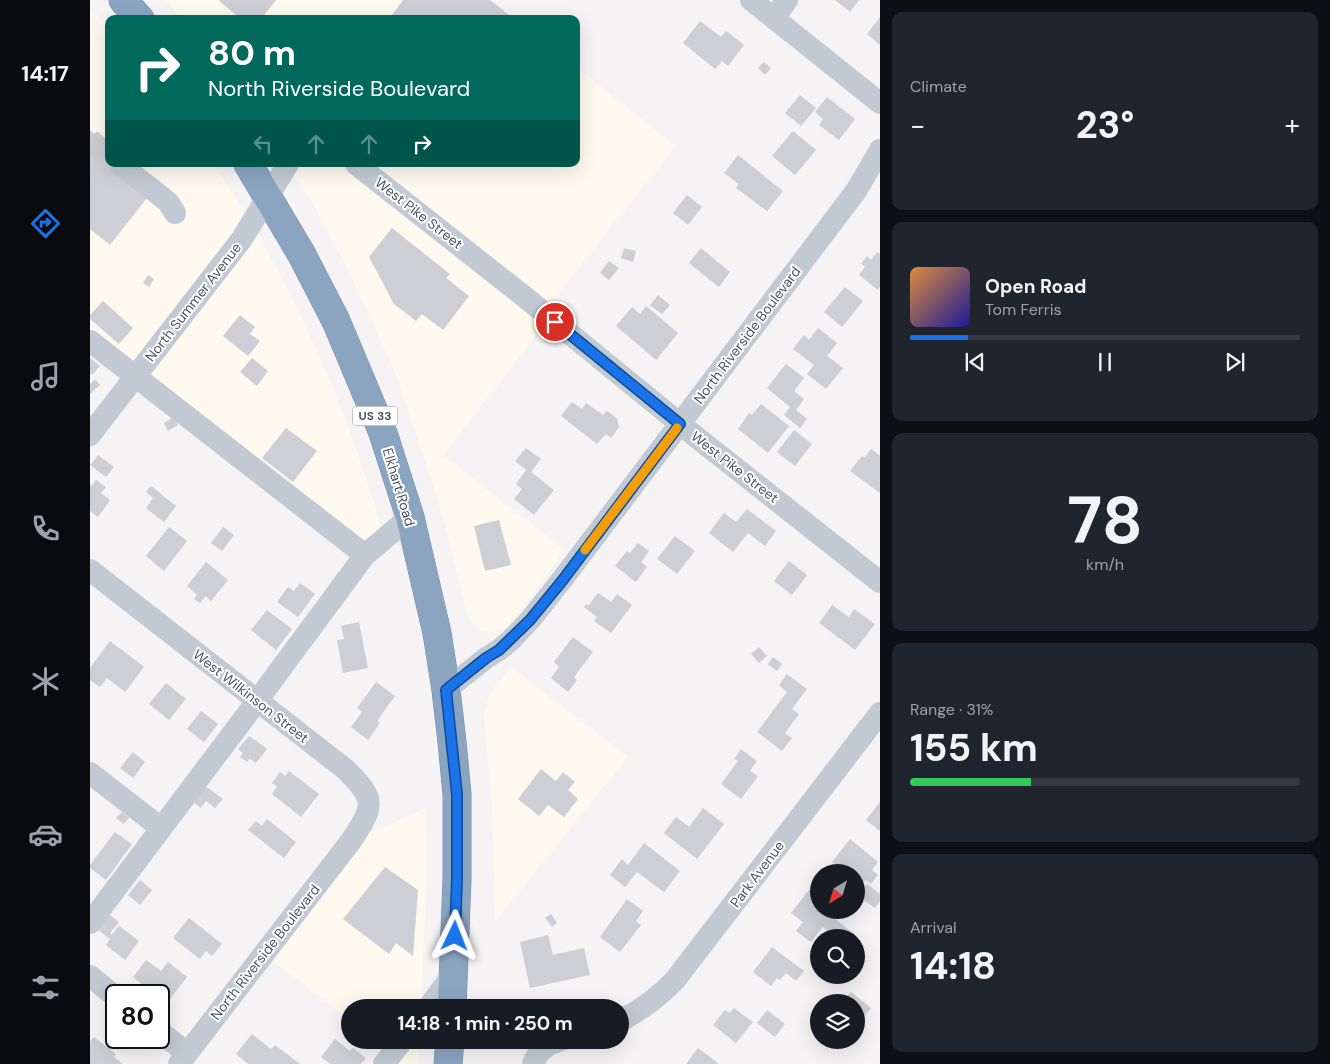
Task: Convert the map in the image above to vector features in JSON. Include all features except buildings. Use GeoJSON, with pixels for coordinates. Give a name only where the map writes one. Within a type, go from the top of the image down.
{"type":"FeatureCollection","features":[{"type":"Feature","properties":{"kind":"highway"},"geometry":{"type":"LineString","coordinates":[[122,0],[136,15]]}},
{"type":"Feature","properties":{"kind":"highway","name":"Elkhart Road"},"geometry":{"type":"LineString","coordinates":[[250,167],[302,256],[336,321],[383,434],[410,517],[437,633],[446,690]]}},
{"type":"Feature","properties":{"kind":"highway","name":"US 33"},"geometry":{"type":"LineString","coordinates":[[446,690],[457,794],[457,878],[452,999]]}},
{"type":"Feature","properties":{"kind":"highway"},"geometry":{"type":"LineString","coordinates":[[448,1064],[449,1049]]}},
{"type":"Feature","properties":{"kind":"street"},"geometry":{"type":"LineString","coordinates":[[751,0],[781,9],[880,103]]}},
{"type":"Feature","properties":{"kind":"street","name":"North Riverside Boulevard"},"geometry":{"type":"LineString","coordinates":[[446,690],[499,650],[530,620],[562,581],[856,191],[880,150]]}},
{"type":"Feature","properties":{"kind":"street"},"geometry":{"type":"LineString","coordinates":[[124,167],[168,202],[175,213]]}},
{"type":"Feature","properties":{"kind":"street","name":"North Summer Avenue"},"geometry":{"type":"LineString","coordinates":[[90,435],[242,240],[286,167]]}},
{"type":"Feature","properties":{"kind":"street","name":"West Pike Street"},"geometry":{"type":"LineString","coordinates":[[360,167],[519,292],[680,424],[880,582]]}},
{"type":"Feature","properties":{"kind":"street"},"geometry":{"type":"LineString","coordinates":[[90,340],[365,555]]}},
{"type":"Feature","properties":{"kind":"street"},"geometry":{"type":"LineString","coordinates":[[90,923],[365,555],[410,517]]}},
{"type":"Feature","properties":{"kind":"street","name":"West Wilkinson Street"},"geometry":{"type":"LineString","coordinates":[[90,570],[345,768],[359,782],[368,795],[369,805],[367,815],[352,841]]}},
{"type":"Feature","properties":{"kind":"street","name":"Park Avenue"},"geometry":{"type":"LineString","coordinates":[[629,1016],[644,1008],[675,980],[880,712]]}},
{"type":"Feature","properties":{"kind":"street"},"geometry":{"type":"LineString","coordinates":[[90,773],[162,828]]}},
{"type":"Feature","properties":{"kind":"street","name":"North Riverside Boulevard"},"geometry":{"type":"LineString","coordinates":[[183,1059],[352,841]]}},
{"type":"Feature","properties":{"kind":"street"},"geometry":{"type":"LineString","coordinates":[[435,999],[453,974]]}},
{"type":"Feature","properties":{"kind":"street"},"geometry":{"type":"LineString","coordinates":[[90,976],[105,988]]}},
{"type":"Feature","properties":{"kind":"street"},"geometry":{"type":"LineString","coordinates":[[170,1043],[183,1059]]}},
{"type":"Feature","properties":{"kind":"street"},"geometry":{"type":"LineString","coordinates":[[384,1064],[396,1049]]}},
{"type":"Feature","properties":{"kind":"street"},"geometry":{"type":"LineString","coordinates":[[534,1061],[542,1049]]}},
{"type":"Feature","properties":{"kind":"shaded area"},"geometry":{"type":"Polygon","coordinates":[[[166,0],[492,0],[511,15],[179,15],[166,0]]]}},
{"type":"Feature","properties":{"kind":"shaded area"},"geometry":{"type":"Polygon","coordinates":[[[90,8],[105,24],[105,167],[215,167],[237,199],[278,270],[330,380],[354,442],[381,528],[368,550],[90,334],[90,8]]]}},
{"type":"Feature","properties":{"kind":"shaded area"},"geometry":{"type":"Polygon","coordinates":[[[580,70],[676,146],[553,300],[539,332],[443,455],[565,550],[516,617],[505,628],[494,632],[482,631],[473,624],[467,615],[445,525],[397,377],[349,271],[311,201],[288,167],[580,167],[580,70]]]}},
{"type":"Feature","properties":{"kind":"shaded area"},"geometry":{"type":"Polygon","coordinates":[[[511,667],[628,757],[495,922],[492,808],[484,715],[489,694],[511,667]]]}},
{"type":"Feature","properties":{"kind":"shaded area"},"geometry":{"type":"Polygon","coordinates":[[[426,808],[427,873],[421,999],[341,999],[341,1013],[264,954],[351,841],[426,808]]]}},
{"type":"Feature","properties":{"kind":"shaded area"},"geometry":{"type":"Polygon","coordinates":[[[388,1049],[419,1049],[418,1064],[384,1064],[393,1053],[388,1049]]]}},
{"type":"Feature","properties":{"kind":"tunnel"},"geometry":{"type":"LineString","coordinates":[[90,140],[105,152]]}},
{"type":"Feature","properties":{"kind":"slow traffic"},"geometry":{"type":"LineString","coordinates":[[585,550],[677,428]]}},
{"type":"Feature","properties":{"kind":"route"},"geometry":{"type":"LineString","coordinates":[[455,936],[457,794],[446,690],[499,650],[530,620],[562,581],[680,424],[555,322]]}}]}
